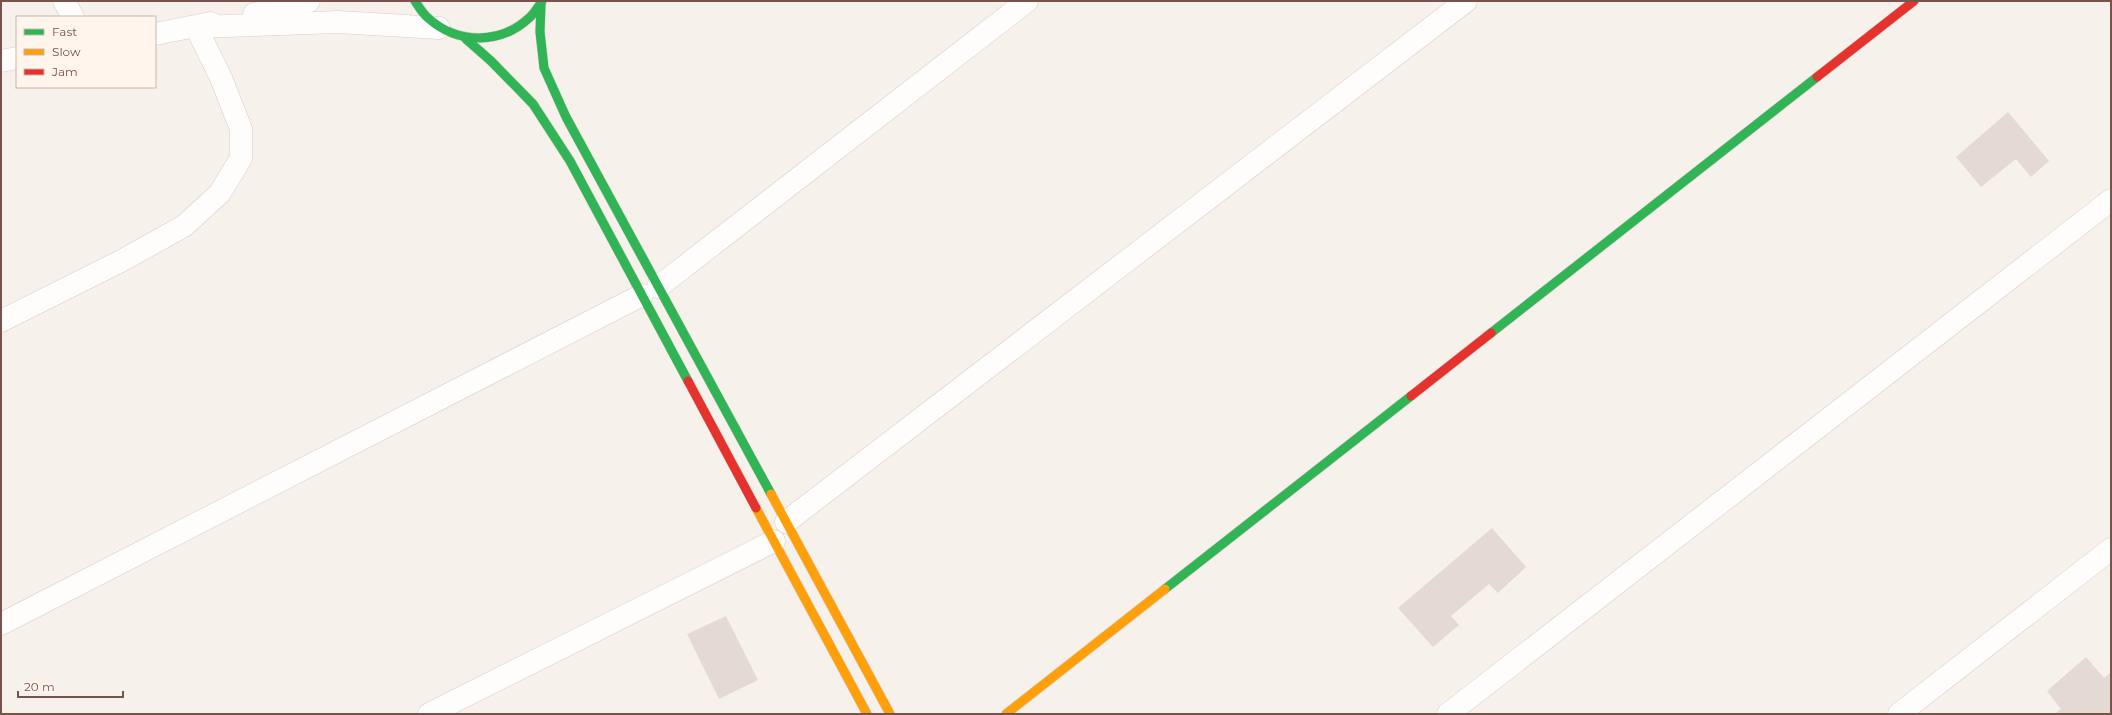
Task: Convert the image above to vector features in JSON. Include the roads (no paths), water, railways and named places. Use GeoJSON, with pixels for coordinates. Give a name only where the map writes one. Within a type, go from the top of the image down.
{"type":"FeatureCollection","features":[{"type":"Feature","properties":{"kind":"street"},"geometry":{"type":"LineString","coordinates":[[64,1],[72,16]]}},
{"type":"Feature","properties":{"kind":"street"},"geometry":{"type":"LineString","coordinates":[[156,34],[309,1]]}},
{"type":"Feature","properties":{"kind":"street"},"geometry":{"type":"LineString","coordinates":[[415,1],[424,14],[439,28]]}},
{"type":"Feature","properties":{"kind":"street"},"geometry":{"type":"LineString","coordinates":[[1,624],[650,291],[1027,1]]}},
{"type":"Feature","properties":{"kind":"street"},"geometry":{"type":"LineString","coordinates":[[786,522],[1466,1]]}},
{"type":"Feature","properties":{"kind":"street"},"geometry":{"type":"LineString","coordinates":[[1006,714],[1914,1]]}},
{"type":"Feature","properties":{"kind":"street"},"geometry":{"type":"LineString","coordinates":[[466,39],[486,39],[504,35],[525,22],[541,2]]}},
{"type":"Feature","properties":{"kind":"street"},"geometry":{"type":"LineString","coordinates":[[541,2],[540,32],[544,68],[566,117],[650,291],[774,541],[867,714]]}},
{"type":"Feature","properties":{"kind":"street"},"geometry":{"type":"LineString","coordinates":[[196,26],[338,22],[439,28],[466,39],[491,61],[533,104],[650,291],[786,522],[890,714]]}},
{"type":"Feature","properties":{"kind":"street"},"geometry":{"type":"LineString","coordinates":[[1,321],[121,261],[184,226],[220,193],[241,158],[241,129],[221,78],[196,26]]}},
{"type":"Feature","properties":{"kind":"street"},"geometry":{"type":"LineString","coordinates":[[1,61],[16,58]]}},
{"type":"Feature","properties":{"kind":"street"},"geometry":{"type":"LineString","coordinates":[[1448,714],[2111,200]]}},
{"type":"Feature","properties":{"kind":"street"},"geometry":{"type":"LineString","coordinates":[[429,714],[774,541]]}},
{"type":"Feature","properties":{"kind":"street"},"geometry":{"type":"LineString","coordinates":[[1899,714],[2111,550]]}}]}
